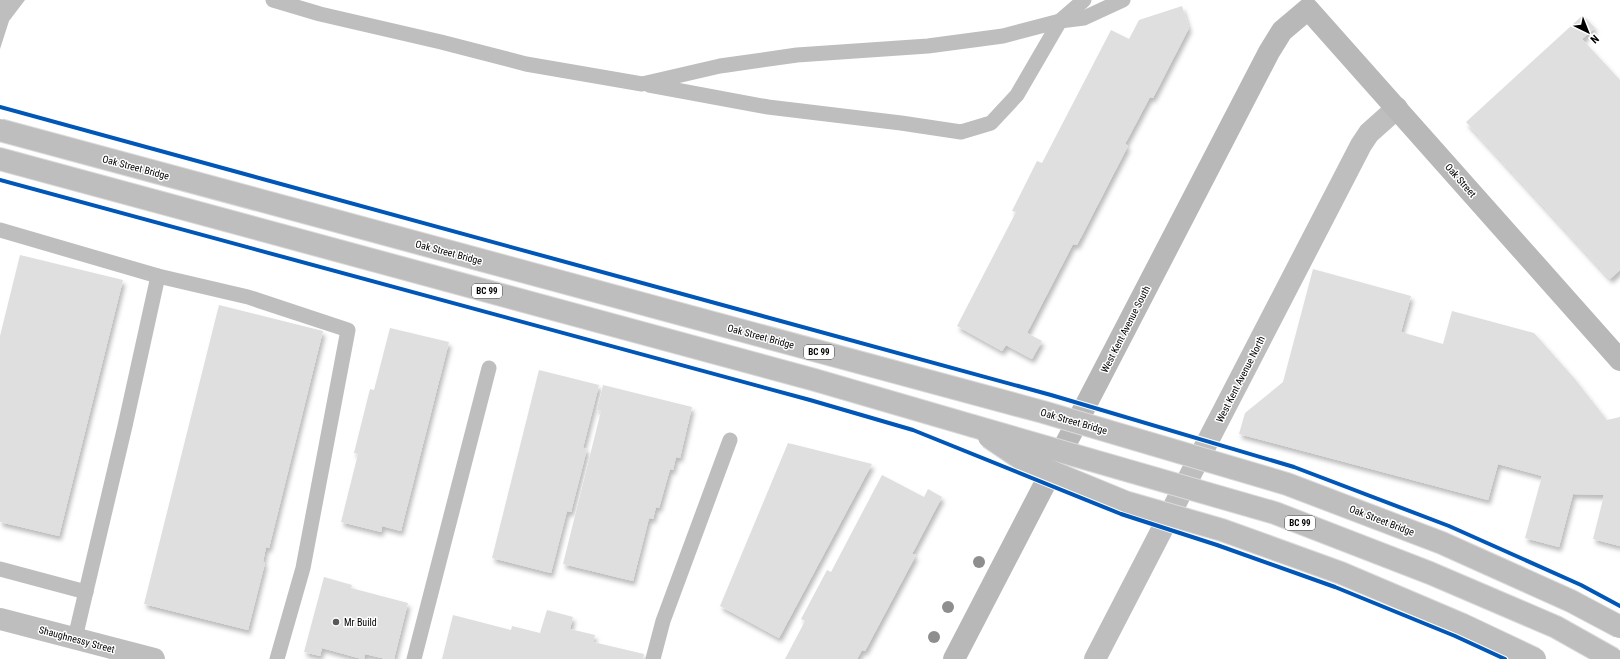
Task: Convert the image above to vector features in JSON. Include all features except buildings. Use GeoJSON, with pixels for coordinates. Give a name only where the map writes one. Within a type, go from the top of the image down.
{"type":"FeatureCollection","features":[{"type":"Feature","properties":{"kind":"main road","name":"West Kent Avenue North"},"geometry":{"type":"LineString","coordinates":[[1095,659],[1361,145],[1369,133],[1397,108]]}},
{"type":"Feature","properties":{"kind":"main road","name":"Oak Street Bridge"},"geometry":{"type":"LineString","coordinates":[[0,130],[1043,412],[1287,484],[1442,543],[1572,601],[1620,627]]}},
{"type":"Feature","properties":{"kind":"main road","name":"BC 99"},"geometry":{"type":"LineString","coordinates":[[0,159],[815,380],[1275,513],[1430,573],[1556,627],[1613,659]]}},
{"type":"Feature","properties":{"kind":"main road"},"geometry":{"type":"LineString","coordinates":[[973,426],[1023,460],[1125,502],[1222,530],[1341,573],[1461,624],[1535,659]]}},
{"type":"Feature","properties":{"kind":"main road","name":"Shaughnessy Street"},"geometry":{"type":"LineString","coordinates":[[0,619],[154,659]]}},
{"type":"Feature","properties":{"kind":"street","name":"Oak Street"},"geometry":{"type":"LineString","coordinates":[[1304,4],[1620,360]]}},
{"type":"Feature","properties":{"kind":"street","name":"West Kent Avenue South"},"geometry":{"type":"LineString","coordinates":[[954,659],[1269,52],[1282,31],[1304,4]]}},
{"type":"Feature","properties":{"kind":"lane"},"geometry":{"type":"LineString","coordinates":[[273,0],[320,14],[526,64],[768,107],[901,123],[961,132],[991,122],[1016,95],[1060,21],[1084,0]]}},
{"type":"Feature","properties":{"kind":"lane"},"geometry":{"type":"LineString","coordinates":[[642,84],[720,66],[797,55],[928,46],[1003,36],[1060,21],[1084,18],[1124,0]]}},
{"type":"Feature","properties":{"kind":"lane"},"geometry":{"type":"LineString","coordinates":[[0,230],[158,276],[248,297],[348,330],[303,568],[277,659]]}},
{"type":"Feature","properties":{"kind":"lane"},"geometry":{"type":"LineString","coordinates":[[75,638],[158,276]]}},
{"type":"Feature","properties":{"kind":"lane"},"geometry":{"type":"LineString","coordinates":[[414,659],[489,368]]}},
{"type":"Feature","properties":{"kind":"lane"},"geometry":{"type":"LineString","coordinates":[[653,659],[663,621],[730,440]]}},
{"type":"Feature","properties":{"kind":"lane"},"geometry":{"type":"LineString","coordinates":[[0,569],[86,592]]}},
{"type":"Feature","properties":{"kind":"shaded area"},"geometry":{"type":"Polygon","coordinates":[[[0,0],[25,0],[9,21],[0,49],[0,0]]]}},
{"type":"Feature","properties":{"kind":"cycle path"},"geometry":{"type":"LineString","coordinates":[[0,107],[1051,395],[1294,467],[1449,526],[1581,585],[1620,606]]}},
{"type":"Feature","properties":{"kind":"cycle path"},"geometry":{"type":"LineString","coordinates":[[0,180],[810,400],[913,430],[1121,514],[1217,545],[1335,587],[1455,636],[1505,659]]}},
{"type":"Feature","properties":{"kind":"place","name":"Mr Build"},"geometry":{"type":"Point","coordinates":[336,622]}}]}
